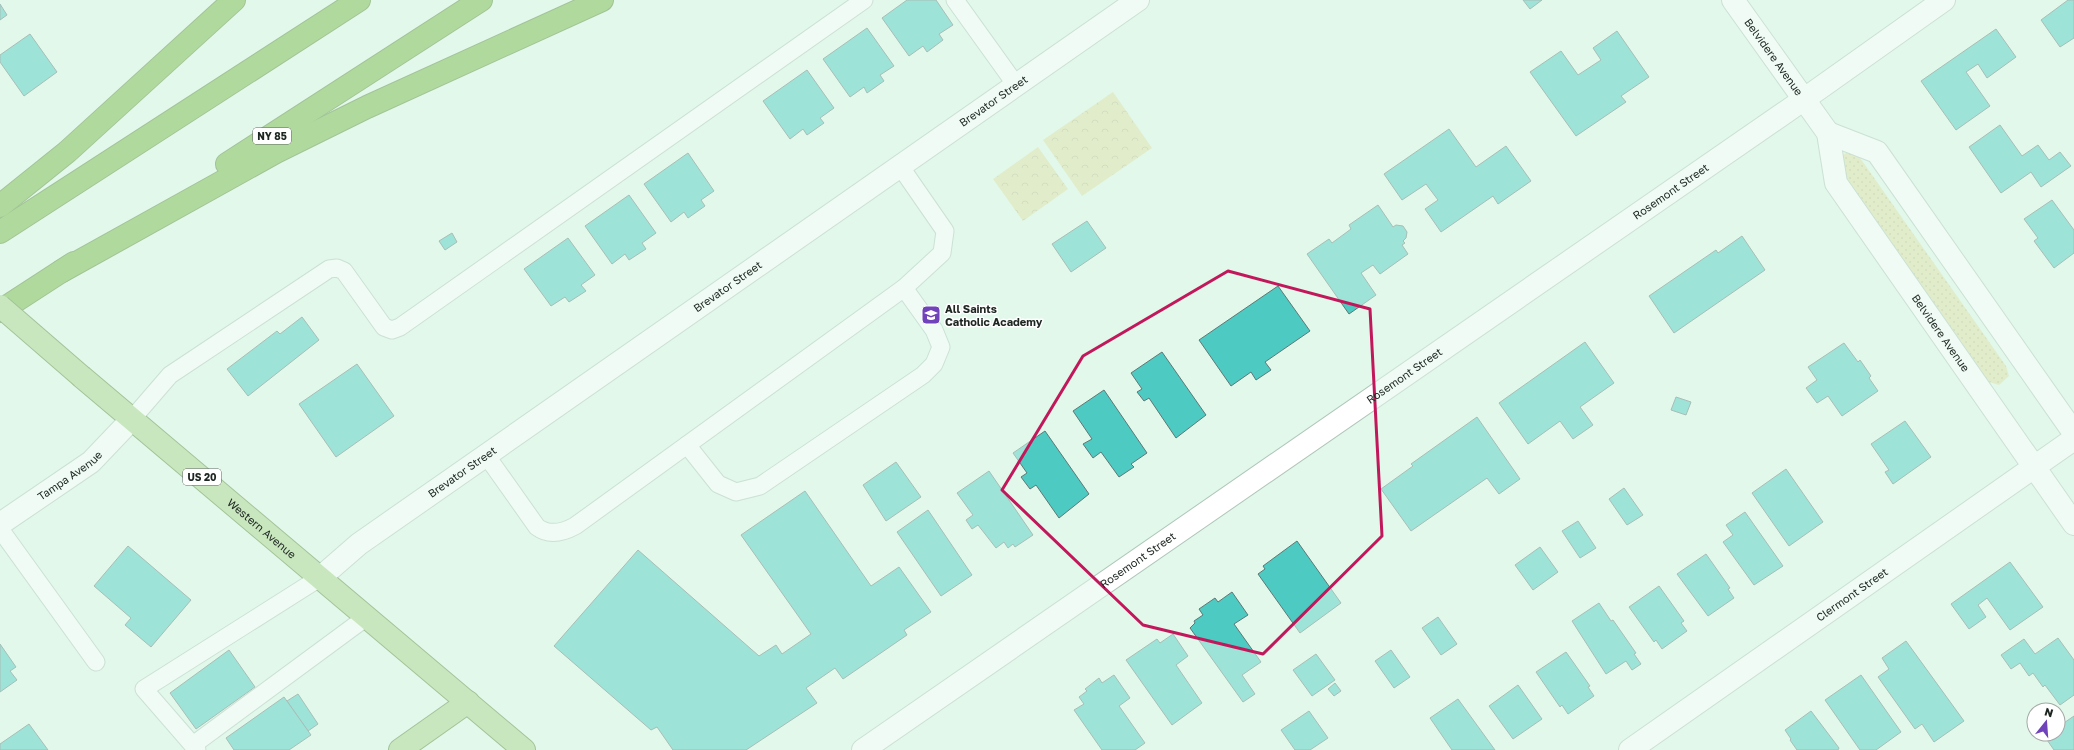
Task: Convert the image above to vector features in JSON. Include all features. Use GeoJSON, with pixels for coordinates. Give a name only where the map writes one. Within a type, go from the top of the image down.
{"type":"FeatureCollection","features":[{"type":"Feature","properties":{"kind":"highway"},"geometry":{"type":"LineString","coordinates":[[0,206],[68,152],[234,0]]}},
{"type":"Feature","properties":{"kind":"highway"},"geometry":{"type":"LineString","coordinates":[[0,232],[359,0]]}},
{"type":"Feature","properties":{"kind":"highway","name":"NY 85"},"geometry":{"type":"LineString","coordinates":[[0,311],[481,0]]}},
{"type":"Feature","properties":{"kind":"highway"},"geometry":{"type":"LineString","coordinates":[[62,271],[276,152],[367,107],[602,0]]}},
{"type":"Feature","properties":{"kind":"main road","name":"Western Avenue"},"geometry":{"type":"LineString","coordinates":[[0,306],[82,377],[368,616],[524,750]]}},
{"type":"Feature","properties":{"kind":"main road"},"geometry":{"type":"LineString","coordinates":[[400,750],[468,702]]}},
{"type":"Feature","properties":{"kind":"street","name":"Brevator Street"},"geometry":{"type":"LineString","coordinates":[[321,577],[359,544],[1138,0]]}},
{"type":"Feature","properties":{"kind":"street","name":"Belvidere Avenue"},"geometry":{"type":"LineString","coordinates":[[1733,0],[1828,133],[1836,183],[2074,524]]}},
{"type":"Feature","properties":{"kind":"street","name":"Rosemont Street"},"geometry":{"type":"LineString","coordinates":[[862,750],[1803,100],[1944,0]]}},
{"type":"Feature","properties":{"kind":"street"},"geometry":{"type":"LineString","coordinates":[[1828,133],[1877,152],[2074,433]]}},
{"type":"Feature","properties":{"kind":"street","name":"Tampa Avenue"},"geometry":{"type":"LineString","coordinates":[[0,524],[91,462],[132,419]]}},
{"type":"Feature","properties":{"kind":"street","name":"Clermont Street"},"geometry":{"type":"LineString","coordinates":[[1630,750],[2074,439]]}},
{"type":"Feature","properties":{"kind":"lane"},"geometry":{"type":"LineString","coordinates":[[132,419],[170,375],[328,269],[337,268],[344,271],[384,327],[392,330],[400,327],[864,0]]}},
{"type":"Feature","properties":{"kind":"lane"},"geometry":{"type":"LineString","coordinates":[[955,0],[1016,84]]}},
{"type":"Feature","properties":{"kind":"lane"},"geometry":{"type":"LineString","coordinates":[[486,455],[537,527],[544,532],[563,533],[575,526],[904,288],[942,254],[945,231],[900,166]]}},
{"type":"Feature","properties":{"kind":"lane"},"geometry":{"type":"LineString","coordinates":[[687,445],[718,484],[736,492],[760,486],[923,375],[934,364],[940,347],[934,330],[904,288]]}},
{"type":"Feature","properties":{"kind":"lane"},"geometry":{"type":"LineString","coordinates":[[0,528],[96,662]]}},
{"type":"Feature","properties":{"kind":"lane"},"geometry":{"type":"LineString","coordinates":[[321,577],[144,689],[195,748],[368,616]]}},
{"type":"Feature","properties":{"kind":"highlighted area"},"geometry":{"type":"Polygon","coordinates":[[[1228,271],[1370,309],[1382,536],[1263,654],[1143,625],[1002,490],[1083,356],[1228,271]]]}},
{"type":"Feature","properties":{"kind":"green space"},"geometry":{"type":"Polygon","coordinates":[[[1113,92],[1152,148],[1082,196],[1043,140],[1113,92]]]}},
{"type":"Feature","properties":{"kind":"green space"},"geometry":{"type":"Polygon","coordinates":[[[1038,147],[1068,189],[1023,221],[993,179],[1038,147]]]}},
{"type":"Feature","properties":{"kind":"green space"},"geometry":{"type":"Polygon","coordinates":[[[1849,151],[1858,155],[2006,366],[2009,376],[1999,385],[1989,382],[1839,168],[1843,155],[1849,151]]]}},
{"type":"Feature","properties":{"kind":"building"},"geometry":{"type":"Polygon","coordinates":[[[907,0],[936,0],[953,25],[939,34],[943,40],[927,52],[923,46],[909,56],[882,18],[907,0]]]}},
{"type":"Feature","properties":{"kind":"building"},"geometry":{"type":"Polygon","coordinates":[[[1523,0],[1542,0],[1530,9],[1523,0]]]}},
{"type":"Feature","properties":{"kind":"building"},"geometry":{"type":"Polygon","coordinates":[[[2068,0],[2074,0],[2074,38],[2060,47],[2041,20],[2068,0]]]}},
{"type":"Feature","properties":{"kind":"building"},"geometry":{"type":"Polygon","coordinates":[[[0,4],[7,15],[0,20],[0,4]]]}},
{"type":"Feature","properties":{"kind":"building"},"geometry":{"type":"Polygon","coordinates":[[[867,28],[894,66],[880,75],[884,81],[867,93],[864,87],[850,97],[823,59],[867,28]]]}},
{"type":"Feature","properties":{"kind":"building"},"geometry":{"type":"Polygon","coordinates":[[[1996,29],[2016,57],[1987,78],[1978,64],[1966,72],[1990,106],[1956,130],[1921,81],[1996,29]]]}},
{"type":"Feature","properties":{"kind":"building"},"geometry":{"type":"Polygon","coordinates":[[[1617,31],[1649,77],[1621,96],[1626,102],[1576,136],[1530,72],[1561,51],[1578,75],[1601,60],[1593,48],[1617,31]]]}},
{"type":"Feature","properties":{"kind":"building"},"geometry":{"type":"Polygon","coordinates":[[[30,34],[57,72],[24,96],[0,62],[0,55],[30,34]]]}},
{"type":"Feature","properties":{"kind":"building"},"geometry":{"type":"Polygon","coordinates":[[[807,70],[834,108],[820,118],[824,123],[807,135],[803,129],[790,139],[763,101],[807,70]]]}},
{"type":"Feature","properties":{"kind":"building"},"geometry":{"type":"Polygon","coordinates":[[[2000,125],[2022,156],[2038,145],[2049,160],[2060,152],[2071,166],[2041,187],[2031,172],[2001,193],[1969,147],[2000,125]]]}},
{"type":"Feature","properties":{"kind":"building"},"geometry":{"type":"Polygon","coordinates":[[[1449,129],[1476,167],[1506,146],[1531,181],[1498,204],[1493,196],[1441,232],[1425,209],[1438,200],[1426,184],[1402,200],[1384,174],[1449,129]]]}},
{"type":"Feature","properties":{"kind":"building"},"geometry":{"type":"Polygon","coordinates":[[[688,153],[714,191],[701,200],[705,206],[688,218],[684,212],[671,222],[644,184],[688,153]]]}},
{"type":"Feature","properties":{"kind":"building"},"geometry":{"type":"Polygon","coordinates":[[[629,195],[656,233],[642,243],[646,249],[629,260],[625,254],[612,264],[585,226],[629,195]]]}},
{"type":"Feature","properties":{"kind":"building"},"geometry":{"type":"Polygon","coordinates":[[[2052,200],[2074,230],[2074,253],[2054,268],[2034,241],[2038,238],[2024,219],[2052,200]]]}},
{"type":"Feature","properties":{"kind":"building"},"geometry":{"type":"Polygon","coordinates":[[[1378,205],[1393,227],[1396,225],[1403,226],[1407,232],[1406,238],[1403,241],[1405,243],[1402,245],[1408,254],[1380,274],[1373,265],[1361,273],[1376,295],[1349,314],[1307,254],[1329,239],[1332,243],[1351,229],[1349,225],[1378,205]]]}},
{"type":"Feature","properties":{"kind":"building"},"geometry":{"type":"Polygon","coordinates":[[[1087,221],[1106,248],[1071,272],[1052,244],[1087,221]]]}},
{"type":"Feature","properties":{"kind":"building"},"geometry":{"type":"Polygon","coordinates":[[[452,233],[457,242],[445,250],[439,241],[452,233]]]}},
{"type":"Feature","properties":{"kind":"building"},"geometry":{"type":"Polygon","coordinates":[[[1742,236],[1765,270],[1674,333],[1649,296],[1716,250],[1718,253],[1742,236]]]}},
{"type":"Feature","properties":{"kind":"building"},"geometry":{"type":"Polygon","coordinates":[[[568,238],[595,275],[581,285],[586,291],[569,302],[565,297],[551,306],[524,269],[568,238]]]}},
{"type":"Feature","properties":{"kind":"building"},"geometry":{"type":"Polygon","coordinates":[[[1278,286],[1310,331],[1265,362],[1271,370],[1256,380],[1251,372],[1231,386],[1199,340],[1278,286]]]}},
{"type":"Feature","properties":{"kind":"building"},"geometry":{"type":"Polygon","coordinates":[[[302,317],[319,340],[248,396],[227,369],[277,331],[280,334],[302,317]]]}},
{"type":"Feature","properties":{"kind":"building"},"geometry":{"type":"Polygon","coordinates":[[[1585,342],[1614,383],[1580,407],[1593,425],[1573,439],[1560,421],[1528,444],[1499,403],[1585,342]]]}},
{"type":"Feature","properties":{"kind":"building"},"geometry":{"type":"Polygon","coordinates":[[[1844,343],[1858,362],[1860,360],[1871,376],[1869,378],[1878,391],[1842,416],[1828,396],[1817,403],[1806,388],[1817,380],[1808,367],[1844,343]]]}},
{"type":"Feature","properties":{"kind":"building"},"geometry":{"type":"Polygon","coordinates":[[[1162,352],[1206,415],[1176,438],[1149,398],[1144,401],[1137,392],[1142,389],[1131,373],[1162,352]]]}},
{"type":"Feature","properties":{"kind":"building"},"geometry":{"type":"Polygon","coordinates":[[[357,364],[394,416],[336,457],[299,404],[357,364]]]}},
{"type":"Feature","properties":{"kind":"building"},"geometry":{"type":"Polygon","coordinates":[[[1104,390],[1147,453],[1131,464],[1134,467],[1119,477],[1101,452],[1093,458],[1083,444],[1092,439],[1073,411],[1104,390]]]}},
{"type":"Feature","properties":{"kind":"building"},"geometry":{"type":"Polygon","coordinates":[[[1676,397],[1691,402],[1686,415],[1671,410],[1676,397]]]}},
{"type":"Feature","properties":{"kind":"building"},"geometry":{"type":"Polygon","coordinates":[[[1477,417],[1520,479],[1499,494],[1487,478],[1411,531],[1381,489],[1413,466],[1411,464],[1477,417]]]}},
{"type":"Feature","properties":{"kind":"building"},"geometry":{"type":"Polygon","coordinates":[[[1905,421],[1931,457],[1893,484],[1885,472],[1889,470],[1871,444],[1905,421]]]}},
{"type":"Feature","properties":{"kind":"building"},"geometry":{"type":"Polygon","coordinates":[[[1045,431],[1089,494],[1059,518],[1036,485],[1030,489],[1021,477],[1027,473],[1013,453],[1045,431]]]}},
{"type":"Feature","properties":{"kind":"building"},"geometry":{"type":"Polygon","coordinates":[[[896,462],[921,497],[886,521],[863,485],[896,462]]]}},
{"type":"Feature","properties":{"kind":"building"},"geometry":{"type":"Polygon","coordinates":[[[1786,469],[1823,522],[1789,546],[1752,493],[1786,469]]]}},
{"type":"Feature","properties":{"kind":"building"},"geometry":{"type":"Polygon","coordinates":[[[989,471],[1033,535],[1015,547],[1013,544],[1008,548],[1004,542],[996,548],[978,525],[972,529],[966,520],[973,515],[957,493],[989,471]]]}},
{"type":"Feature","properties":{"kind":"building"},"geometry":{"type":"Polygon","coordinates":[[[1624,488],[1643,515],[1627,525],[1609,499],[1624,488]]]}},
{"type":"Feature","properties":{"kind":"building"},"geometry":{"type":"Polygon","coordinates":[[[805,491],[871,586],[899,567],[931,612],[904,630],[907,635],[843,679],[835,668],[806,688],[817,703],[746,750],[673,750],[657,727],[651,730],[554,646],[638,550],[759,656],[776,645],[782,654],[811,634],[741,535],[805,491]]]}},
{"type":"Feature","properties":{"kind":"building"},"geometry":{"type":"Polygon","coordinates":[[[928,510],[972,575],[941,596],[897,532],[928,510]]]}},
{"type":"Feature","properties":{"kind":"building"},"geometry":{"type":"Polygon","coordinates":[[[1745,512],[1783,566],[1754,585],[1723,542],[1733,535],[1726,525],[1745,512]]]}},
{"type":"Feature","properties":{"kind":"building"},"geometry":{"type":"Polygon","coordinates":[[[1578,521],[1596,548],[1580,558],[1562,531],[1578,521]]]}},
{"type":"Feature","properties":{"kind":"building"},"geometry":{"type":"Polygon","coordinates":[[[1297,541],[1341,603],[1300,633],[1258,574],[1265,569],[1263,566],[1297,541]]]}},
{"type":"Feature","properties":{"kind":"building"},"geometry":{"type":"Polygon","coordinates":[[[128,546],[191,600],[151,647],[125,625],[131,618],[94,586],[128,546]]]}},
{"type":"Feature","properties":{"kind":"building"},"geometry":{"type":"Polygon","coordinates":[[[1540,547],[1558,572],[1533,590],[1515,565],[1540,547]]]}},
{"type":"Feature","properties":{"kind":"building"},"geometry":{"type":"Polygon","coordinates":[[[1706,554],[1730,588],[1728,589],[1734,598],[1708,616],[1677,574],[1706,554]]]}},
{"type":"Feature","properties":{"kind":"building"},"geometry":{"type":"Polygon","coordinates":[[[2010,562],[2043,607],[2010,630],[1987,598],[1978,605],[1986,617],[1969,629],[1951,604],[2010,562]]]}},
{"type":"Feature","properties":{"kind":"building"},"geometry":{"type":"Polygon","coordinates":[[[1659,586],[1684,621],[1681,623],[1687,631],[1662,649],[1656,640],[1654,642],[1629,607],[1659,586]]]}},
{"type":"Feature","properties":{"kind":"building"},"geometry":{"type":"Polygon","coordinates":[[[1232,592],[1248,615],[1234,624],[1261,662],[1242,675],[1255,694],[1243,702],[1190,628],[1195,623],[1194,621],[1203,615],[1199,609],[1215,598],[1218,602],[1232,592]]]}},
{"type":"Feature","properties":{"kind":"building"},"geometry":{"type":"Polygon","coordinates":[[[1599,603],[1636,653],[1634,654],[1641,664],[1632,670],[1626,661],[1606,674],[1572,621],[1599,603]]]}},
{"type":"Feature","properties":{"kind":"building"},"geometry":{"type":"Polygon","coordinates":[[[1438,617],[1457,644],[1441,655],[1422,628],[1438,617]]]}},
{"type":"Feature","properties":{"kind":"building"},"geometry":{"type":"Polygon","coordinates":[[[1173,634],[1188,656],[1176,665],[1202,703],[1172,725],[1126,660],[1157,639],[1160,643],[1173,634]]]}},
{"type":"Feature","properties":{"kind":"building"},"geometry":{"type":"Polygon","coordinates":[[[2058,638],[2074,660],[2074,695],[2064,702],[2058,702],[2045,685],[2043,687],[2033,673],[2029,676],[2020,663],[2011,669],[2001,655],[2024,639],[2035,654],[2058,638]]]}},
{"type":"Feature","properties":{"kind":"building"},"geometry":{"type":"Polygon","coordinates":[[[1906,641],[1964,721],[1934,742],[1922,724],[1915,729],[1878,677],[1889,669],[1882,658],[1906,641]]]}},
{"type":"Feature","properties":{"kind":"building"},"geometry":{"type":"Polygon","coordinates":[[[0,644],[16,667],[10,671],[17,680],[0,692],[0,644]]]}},
{"type":"Feature","properties":{"kind":"building"},"geometry":{"type":"Polygon","coordinates":[[[229,650],[255,687],[196,729],[170,693],[229,650]]]}},
{"type":"Feature","properties":{"kind":"building"},"geometry":{"type":"Polygon","coordinates":[[[1391,650],[1410,677],[1394,688],[1375,661],[1391,650]]]}},
{"type":"Feature","properties":{"kind":"building"},"geometry":{"type":"Polygon","coordinates":[[[1566,652],[1590,686],[1588,687],[1594,696],[1568,714],[1562,705],[1560,707],[1536,672],[1566,652]]]}},
{"type":"Feature","properties":{"kind":"building"},"geometry":{"type":"Polygon","coordinates":[[[1316,654],[1335,680],[1312,696],[1293,670],[1316,654]]]}},
{"type":"Feature","properties":{"kind":"building"},"geometry":{"type":"Polygon","coordinates":[[[1114,675],[1130,698],[1119,706],[1145,743],[1135,750],[1102,750],[1074,710],[1084,704],[1079,697],[1087,691],[1085,689],[1099,678],[1102,683],[1114,675]]]}},
{"type":"Feature","properties":{"kind":"building"},"geometry":{"type":"Polygon","coordinates":[[[1861,675],[1901,732],[1876,750],[1860,750],[1825,700],[1861,675]]]}},
{"type":"Feature","properties":{"kind":"building"},"geometry":{"type":"Polygon","coordinates":[[[1335,683],[1341,691],[1334,696],[1328,689],[1335,683]]]}},
{"type":"Feature","properties":{"kind":"building"},"geometry":{"type":"Polygon","coordinates":[[[1518,685],[1542,719],[1513,739],[1489,706],[1518,685]]]}},
{"type":"Feature","properties":{"kind":"building"},"geometry":{"type":"Polygon","coordinates":[[[298,694],[318,724],[308,731],[287,701],[298,694]]]}},
{"type":"Feature","properties":{"kind":"building"},"geometry":{"type":"Polygon","coordinates":[[[284,697],[311,735],[289,750],[234,750],[226,738],[284,697]]]}},
{"type":"Feature","properties":{"kind":"building"},"geometry":{"type":"Polygon","coordinates":[[[1458,699],[1495,750],[1452,750],[1430,718],[1458,699]]]}},
{"type":"Feature","properties":{"kind":"building"},"geometry":{"type":"Polygon","coordinates":[[[1309,711],[1328,738],[1310,750],[1295,750],[1281,730],[1309,711]]]}},
{"type":"Feature","properties":{"kind":"building"},"geometry":{"type":"Polygon","coordinates":[[[1811,711],[1839,748],[1838,750],[1797,750],[1790,740],[1791,739],[1785,730],[1811,711]]]}},
{"type":"Feature","properties":{"kind":"building"},"geometry":{"type":"Polygon","coordinates":[[[2074,716],[2074,750],[2054,750],[2048,742],[2066,742],[2066,722],[2074,716]]]}},
{"type":"Feature","properties":{"kind":"building"},"geometry":{"type":"Polygon","coordinates":[[[29,724],[48,750],[0,750],[0,744],[29,724]]]}},
{"type":"Feature","properties":{"kind":"place","name":"All Saints Catholic Academy"},"geometry":{"type":"Point","coordinates":[931,315]}}]}
